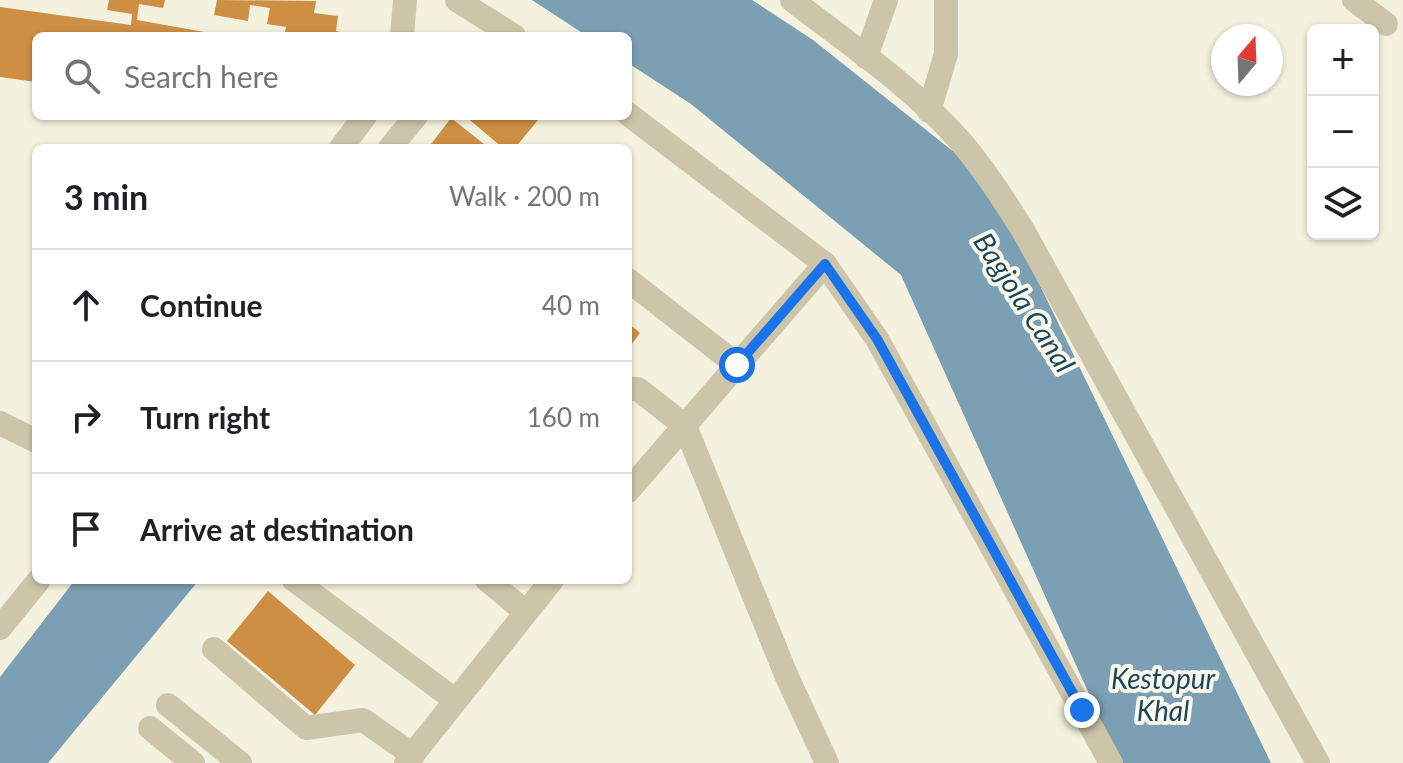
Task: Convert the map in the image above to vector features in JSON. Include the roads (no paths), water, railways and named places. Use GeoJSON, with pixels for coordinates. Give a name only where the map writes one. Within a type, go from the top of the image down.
{"type":"FeatureCollection","features":[{"type":"Feature","properties":{"kind":"street"},"geometry":{"type":"LineString","coordinates":[[402,32],[405,0]]}},
{"type":"Feature","properties":{"kind":"street"},"geometry":{"type":"LineString","coordinates":[[457,0],[487,29]]}},
{"type":"Feature","properties":{"kind":"street"},"geometry":{"type":"LineString","coordinates":[[792,0],[929,111],[960,140],[992,181],[1024,232],[1318,763]]}},
{"type":"Feature","properties":{"kind":"street"},"geometry":{"type":"LineString","coordinates":[[866,57],[886,0]]}},
{"type":"Feature","properties":{"kind":"street"},"geometry":{"type":"LineString","coordinates":[[929,111],[946,54],[946,0]]}},
{"type":"Feature","properties":{"kind":"street"},"geometry":{"type":"LineString","coordinates":[[1354,0],[1386,24]]}},
{"type":"Feature","properties":{"kind":"street"},"geometry":{"type":"LineString","coordinates":[[632,117],[825,264],[877,339],[1111,763]]}},
{"type":"Feature","properties":{"kind":"street"},"geometry":{"type":"LineString","coordinates":[[344,144],[362,120]]}},
{"type":"Feature","properties":{"kind":"street"},"geometry":{"type":"LineString","coordinates":[[393,144],[413,120]]}},
{"type":"Feature","properties":{"kind":"street"},"geometry":{"type":"LineString","coordinates":[[632,486],[825,264]]}},
{"type":"Feature","properties":{"kind":"street"},"geometry":{"type":"LineString","coordinates":[[632,283],[737,365]]}},
{"type":"Feature","properties":{"kind":"street"},"geometry":{"type":"LineString","coordinates":[[632,389],[638,389],[685,426],[787,677],[827,763]]}},
{"type":"Feature","properties":{"kind":"street"},"geometry":{"type":"LineString","coordinates":[[0,423],[32,439]]}},
{"type":"Feature","properties":{"kind":"street"},"geometry":{"type":"LineString","coordinates":[[0,628],[36,584]]}},
{"type":"Feature","properties":{"kind":"street"},"geometry":{"type":"LineString","coordinates":[[299,584],[455,700]]}},
{"type":"Feature","properties":{"kind":"street"},"geometry":{"type":"LineString","coordinates":[[214,649],[306,728],[363,720],[409,759],[535,592],[503,584]]}},
{"type":"Feature","properties":{"kind":"street"},"geometry":{"type":"LineString","coordinates":[[168,705],[240,763]]}},
{"type":"Feature","properties":{"kind":"street"},"geometry":{"type":"LineString","coordinates":[[150,728],[193,763]]}},
{"type":"Feature","properties":{"kind":"water","name":"Kestopur Khal"},"geometry":{"type":"Polygon","coordinates":[[[532,0],[752,0],[813,40],[989,180],[1271,763],[1120,763],[901,275],[691,104],[632,66],[632,32],[581,32],[532,0]]]}},
{"type":"Feature","properties":{"kind":"water"},"geometry":{"type":"Polygon","coordinates":[[[72,584],[196,584],[48,763],[0,763],[0,677],[72,584]]]}},
{"type":"Feature","properties":{"kind":"water label","name":"Bagjola Canal"},"geometry":{"type":"Point","coordinates":[1025,302]}}]}
